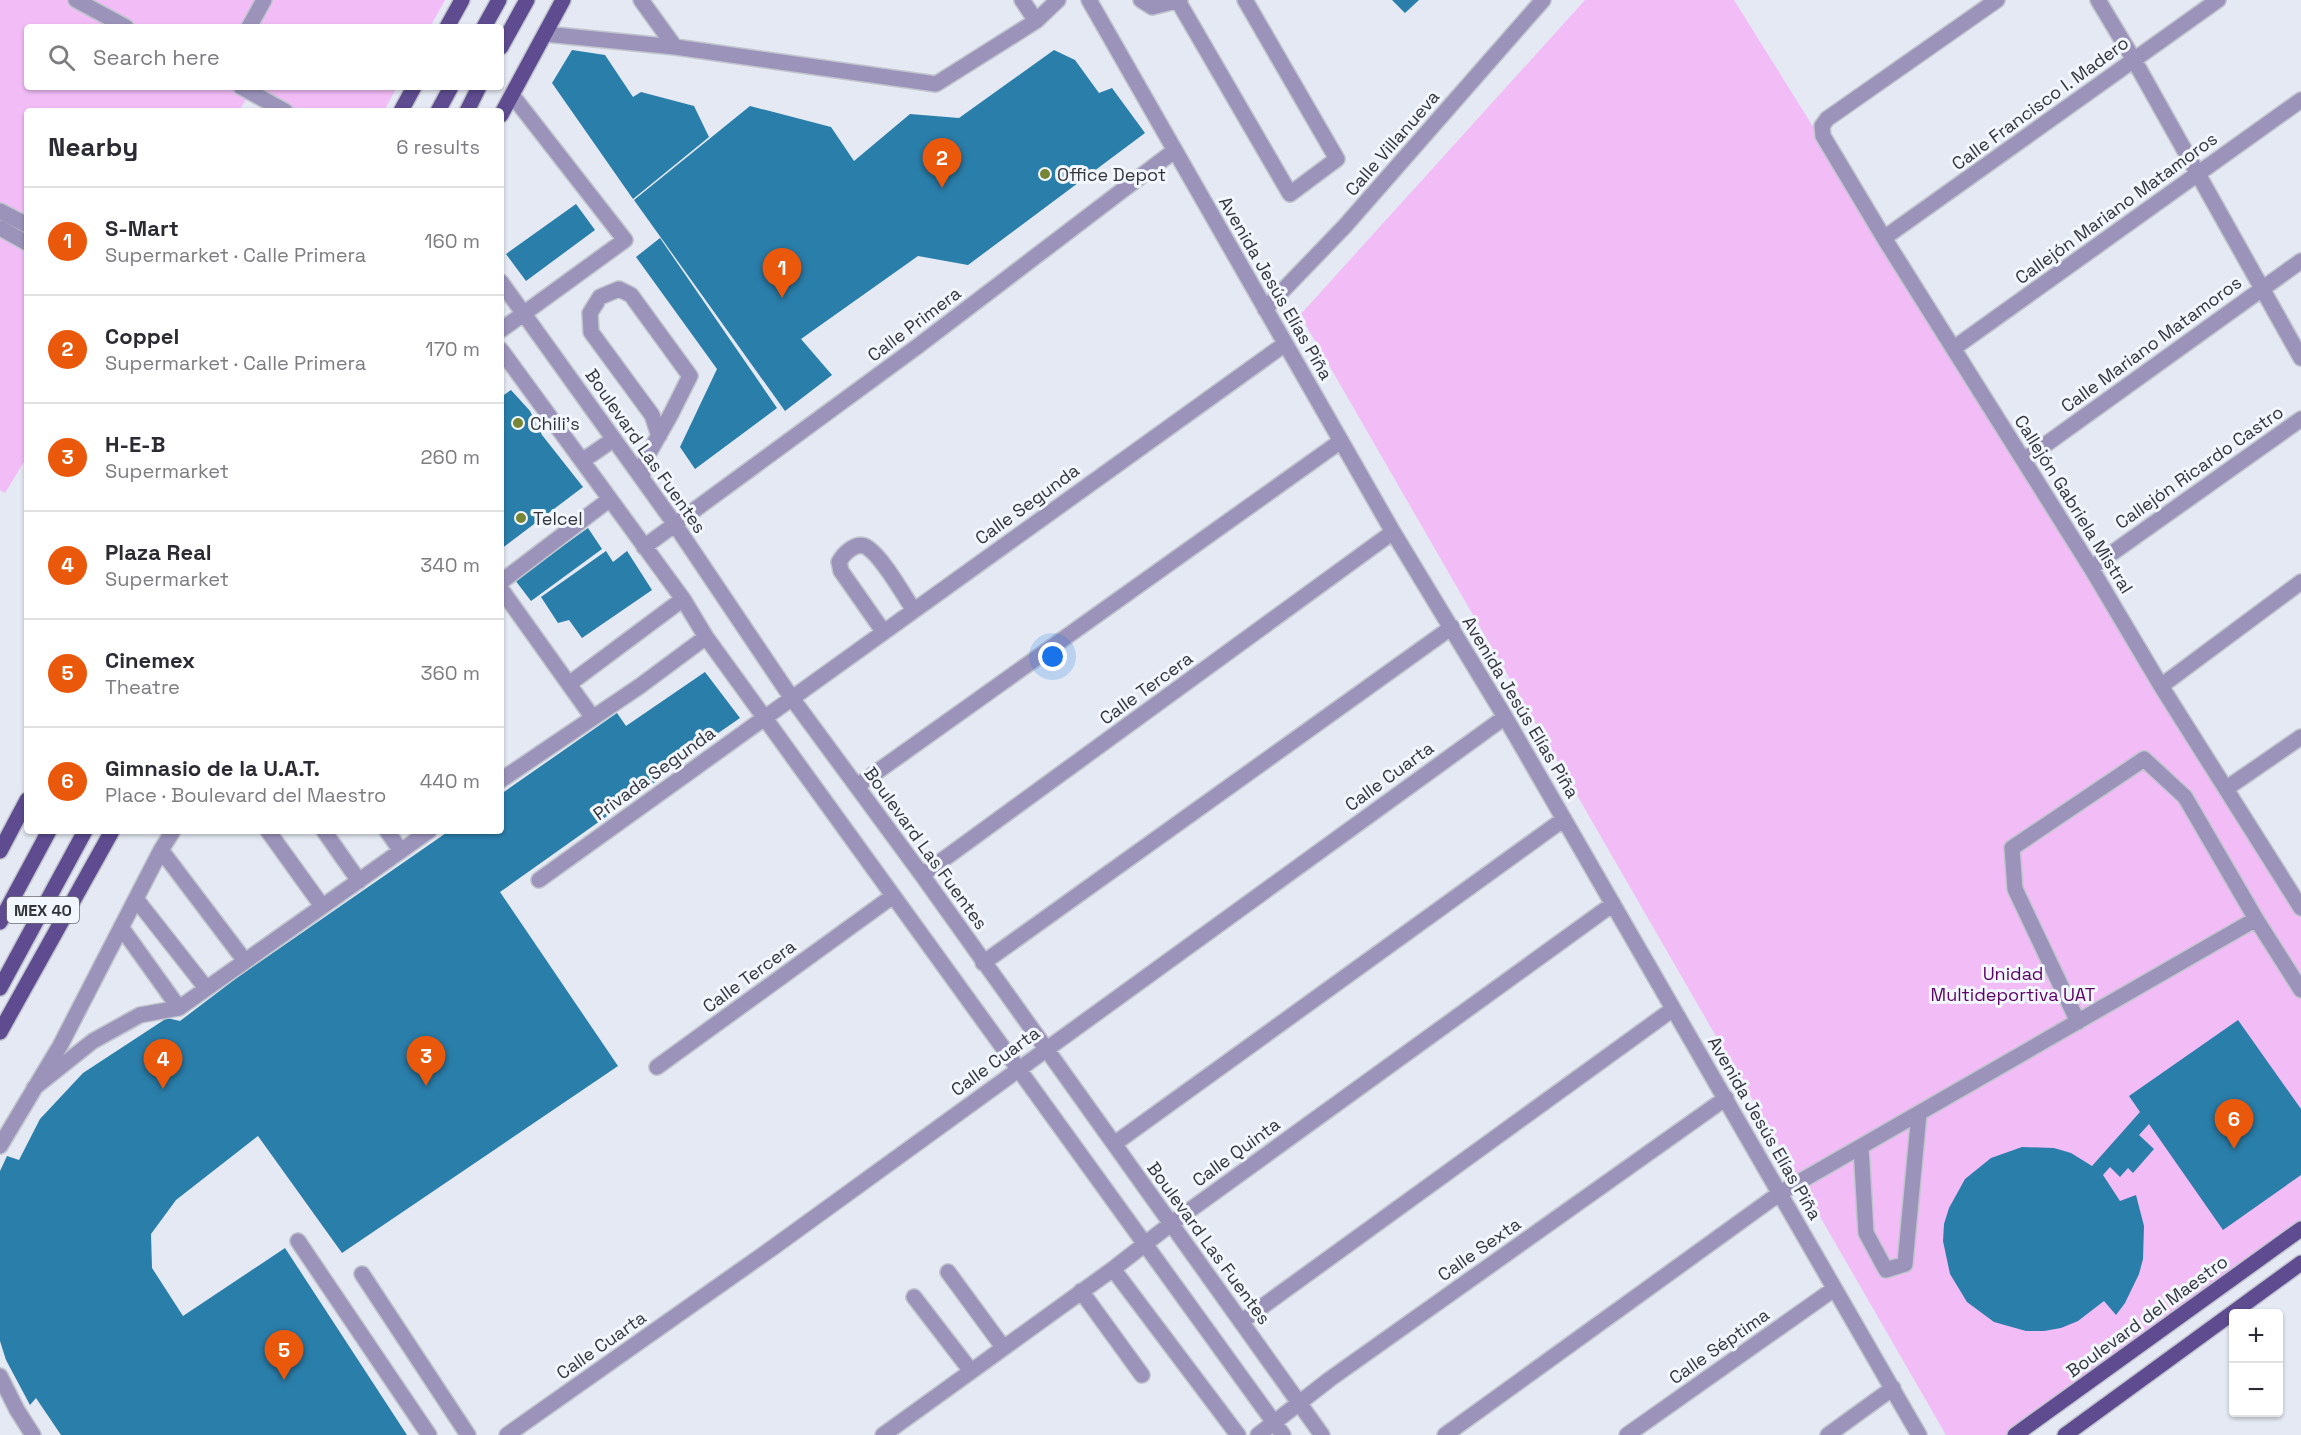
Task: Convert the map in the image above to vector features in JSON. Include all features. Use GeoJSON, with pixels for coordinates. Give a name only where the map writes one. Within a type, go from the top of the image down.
{"type":"FeatureCollection","features":[{"type":"Feature","properties":{"kind":"main road"},"geometry":{"type":"LineString","coordinates":[[449,24],[462,0]]}},
{"type":"Feature","properties":{"kind":"main road"},"geometry":{"type":"LineString","coordinates":[[486,24],[499,0]]}},
{"type":"Feature","properties":{"kind":"main road"},"geometry":{"type":"LineString","coordinates":[[504,41],[526,0]]}},
{"type":"Feature","properties":{"kind":"main road"},"geometry":{"type":"LineString","coordinates":[[504,110],[563,0]]}},
{"type":"Feature","properties":{"kind":"main road"},"geometry":{"type":"LineString","coordinates":[[403,108],[412,90]]}},
{"type":"Feature","properties":{"kind":"main road"},"geometry":{"type":"LineString","coordinates":[[440,108],[449,90]]}},
{"type":"Feature","properties":{"kind":"main road"},"geometry":{"type":"LineString","coordinates":[[468,108],[478,90]]}},
{"type":"Feature","properties":{"kind":"main road"},"geometry":{"type":"LineString","coordinates":[[0,851],[24,806]]}},
{"type":"Feature","properties":{"kind":"main road","name":"MEX 40"},"geometry":{"type":"LineString","coordinates":[[0,922],[47,834]]}},
{"type":"Feature","properties":{"kind":"main road","name":"MEX 40"},"geometry":{"type":"LineString","coordinates":[[0,988],[83,834]]}},
{"type":"Feature","properties":{"kind":"main road"},"geometry":{"type":"LineString","coordinates":[[0,1032],[110,834]]}},
{"type":"Feature","properties":{"kind":"main road","name":"Boulevard del Maestro"},"geometry":{"type":"LineString","coordinates":[[2015,1435],[2301,1229]]}},
{"type":"Feature","properties":{"kind":"main road"},"geometry":{"type":"LineString","coordinates":[[2065,1435],[2301,1263]]}},
{"type":"Feature","properties":{"kind":"street"},"geometry":{"type":"LineString","coordinates":[[251,24],[264,0]]}},
{"type":"Feature","properties":{"kind":"street"},"geometry":{"type":"LineString","coordinates":[[641,0],[675,47]]}},
{"type":"Feature","properties":{"kind":"street"},"geometry":{"type":"LineString","coordinates":[[1022,0],[1036,21]]}},
{"type":"Feature","properties":{"kind":"street"},"geometry":{"type":"LineString","coordinates":[[545,34],[675,47],[936,84],[1036,21],[1058,0]]}},
{"type":"Feature","properties":{"kind":"street"},"geometry":{"type":"LineString","coordinates":[[1141,0],[1152,7],[1179,1],[1290,194],[1337,159],[1245,0]]}},
{"type":"Feature","properties":{"kind":"street","name":"Calle Villanueva"},"geometry":{"type":"LineString","coordinates":[[1265,309],[1345,226],[1543,0]]}},
{"type":"Feature","properties":{"kind":"street","name":"Callejón Gabriela Mistral"},"geometry":{"type":"LineString","coordinates":[[1997,0],[1827,119],[1822,126],[1823,136],[1884,238],[2091,568],[2161,686],[2300,905]]}},
{"type":"Feature","properties":{"kind":"street"},"geometry":{"type":"LineString","coordinates":[[2098,0],[2301,358]]}},
{"type":"Feature","properties":{"kind":"street","name":"Calle Francisco I. Madero"},"geometry":{"type":"LineString","coordinates":[[1884,238],[2218,0]]}},
{"type":"Feature","properties":{"kind":"street"},"geometry":{"type":"LineString","coordinates":[[86,2],[121,24]]}},
{"type":"Feature","properties":{"kind":"street","name":"Avenida Jesús Elías Piña"},"geometry":{"type":"LineString","coordinates":[[1094,3],[1174,151],[1393,532],[1505,717],[1919,1435]]}},
{"type":"Feature","properties":{"kind":"street"},"geometry":{"type":"LineString","coordinates":[[246,90],[280,108]]}},
{"type":"Feature","properties":{"kind":"street"},"geometry":{"type":"LineString","coordinates":[[504,328],[625,240],[512,95]]}},
{"type":"Feature","properties":{"kind":"street","name":"Callejón Mariano Matamoros"},"geometry":{"type":"LineString","coordinates":[[1954,348],[2301,100]]}},
{"type":"Feature","properties":{"kind":"street","name":"Calle Primera"},"geometry":{"type":"LineString","coordinates":[[645,547],[674,523],[918,346],[1174,151]]}},
{"type":"Feature","properties":{"kind":"street"},"geometry":{"type":"LineString","coordinates":[[0,211],[24,223]]}},
{"type":"Feature","properties":{"kind":"street"},"geometry":{"type":"LineString","coordinates":[[0,228],[24,241]]}},
{"type":"Feature","properties":{"kind":"street","name":"Calle Mariano Matamoros"},"geometry":{"type":"LineString","coordinates":[[2024,460],[2301,261]]}},
{"type":"Feature","properties":{"kind":"street","name":"Boulevard Las Fuentes"},"geometry":{"type":"LineString","coordinates":[[504,286],[642,477],[791,697],[922,875],[1322,1435]]}},
{"type":"Feature","properties":{"kind":"street"},"geometry":{"type":"LineString","coordinates":[[642,477],[646,458],[659,436],[690,376],[631,295],[620,290],[600,297],[590,313],[591,332],[652,415],[659,436]]}},
{"type":"Feature","properties":{"kind":"street","name":"Calle Segunda"},"geometry":{"type":"LineString","coordinates":[[791,697],[1285,344]]}},
{"type":"Feature","properties":{"kind":"street"},"geometry":{"type":"LineString","coordinates":[[504,356],[683,599],[706,637],[1279,1429]]}},
{"type":"Feature","properties":{"kind":"street","name":"Callejón Ricardo Castro"},"geometry":{"type":"LineString","coordinates":[[2091,568],[2301,419]]}},
{"type":"Feature","properties":{"kind":"street"},"geometry":{"type":"LineString","coordinates":[[582,461],[614,439]]}},
{"type":"Feature","properties":{"kind":"street"},"geometry":{"type":"LineString","coordinates":[[857,786],[1341,441]]}},
{"type":"Feature","properties":{"kind":"street"},"geometry":{"type":"LineString","coordinates":[[504,580],[610,499]]}},
{"type":"Feature","properties":{"kind":"street","name":"Calle Tercera"},"geometry":{"type":"LineString","coordinates":[[922,875],[1393,532]]}},
{"type":"Feature","properties":{"kind":"street"},"geometry":{"type":"LineString","coordinates":[[883,631],[841,571],[839,562],[843,554],[857,545],[867,546],[914,609]]}},
{"type":"Feature","properties":{"kind":"street"},"geometry":{"type":"LineString","coordinates":[[2161,686],[2301,582]]}},
{"type":"Feature","properties":{"kind":"street"},"geometry":{"type":"LineString","coordinates":[[504,593],[593,718]]}},
{"type":"Feature","properties":{"kind":"street"},"geometry":{"type":"LineString","coordinates":[[569,684],[683,599]]}},
{"type":"Feature","properties":{"kind":"street"},"geometry":{"type":"LineString","coordinates":[[983,963],[1452,627]]}},
{"type":"Feature","properties":{"kind":"street"},"geometry":{"type":"LineString","coordinates":[[504,778],[706,637]]}},
{"type":"Feature","properties":{"kind":"street","name":"Privada Segunda"},"geometry":{"type":"LineString","coordinates":[[539,880],[791,697]]}},
{"type":"Feature","properties":{"kind":"street","name":"Calle Cuarta"},"geometry":{"type":"LineString","coordinates":[[507,1435],[771,1250],[1046,1048],[1505,717]]}},
{"type":"Feature","properties":{"kind":"street"},"geometry":{"type":"LineString","coordinates":[[2227,788],[2301,736]]}},
{"type":"Feature","properties":{"kind":"street"},"geometry":{"type":"LineString","coordinates":[[2078,1022],[2015,889],[2012,848],[2144,759],[2185,797],[2256,919],[2301,990]]}},
{"type":"Feature","properties":{"kind":"street"},"geometry":{"type":"LineString","coordinates":[[1114,1144],[1564,819]]}},
{"type":"Feature","properties":{"kind":"street"},"geometry":{"type":"LineString","coordinates":[[0,1146],[60,1046],[171,834]]}},
{"type":"Feature","properties":{"kind":"street"},"geometry":{"type":"LineString","coordinates":[[270,834],[322,906]]}},
{"type":"Feature","properties":{"kind":"street"},"geometry":{"type":"LineString","coordinates":[[326,834],[359,880]]}},
{"type":"Feature","properties":{"kind":"street"},"geometry":{"type":"LineString","coordinates":[[389,834],[401,851]]}},
{"type":"Feature","properties":{"kind":"street"},"geometry":{"type":"LineString","coordinates":[[34,1088],[93,1041],[140,1015],[179,1008],[425,834]]}},
{"type":"Feature","properties":{"kind":"street"},"geometry":{"type":"LineString","coordinates":[[161,850],[244,961]]}},
{"type":"Feature","properties":{"kind":"street","name":"Calle Tercera"},"geometry":{"type":"LineString","coordinates":[[657,1067],[893,896]]}},
{"type":"Feature","properties":{"kind":"street"},"geometry":{"type":"LineString","coordinates":[[136,899],[206,988]]}},
{"type":"Feature","properties":{"kind":"street","name":"Calle Quinta"},"geometry":{"type":"LineString","coordinates":[[883,1435],[1613,904]]}},
{"type":"Feature","properties":{"kind":"street"},"geometry":{"type":"LineString","coordinates":[[1445,1435],[1780,1193],[2256,919]]}},
{"type":"Feature","properties":{"kind":"street"},"geometry":{"type":"LineString","coordinates":[[121,927],[179,1008]]}},
{"type":"Feature","properties":{"kind":"street"},"geometry":{"type":"LineString","coordinates":[[1241,1322],[1673,1009]]}},
{"type":"Feature","properties":{"kind":"street","name":"Calle Sexta"},"geometry":{"type":"LineString","coordinates":[[1258,1435],[1279,1429],[1299,1404],[1330,1379],[1726,1098]]}},
{"type":"Feature","properties":{"kind":"street"},"geometry":{"type":"LineString","coordinates":[[1861,1147],[1866,1233],[1886,1270],[1905,1264],[1919,1114]]}},
{"type":"Feature","properties":{"kind":"street"},"geometry":{"type":"LineString","coordinates":[[298,1241],[429,1435]]}},
{"type":"Feature","properties":{"kind":"street"},"geometry":{"type":"LineString","coordinates":[[1113,1269],[1238,1435]]}},
{"type":"Feature","properties":{"kind":"street"},"geometry":{"type":"LineString","coordinates":[[948,1272],[1003,1347]]}},
{"type":"Feature","properties":{"kind":"street"},"geometry":{"type":"LineString","coordinates":[[363,1274],[468,1435]]}},
{"type":"Feature","properties":{"kind":"street","name":"Calle Séptima"},"geometry":{"type":"LineString","coordinates":[[1627,1435],[1834,1289]]}},
{"type":"Feature","properties":{"kind":"street"},"geometry":{"type":"LineString","coordinates":[[1082,1291],[1142,1375]]}},
{"type":"Feature","properties":{"kind":"street"},"geometry":{"type":"LineString","coordinates":[[914,1297],[971,1371]]}},
{"type":"Feature","properties":{"kind":"street"},"geometry":{"type":"LineString","coordinates":[[0,1376],[33,1435]]}},
{"type":"Feature","properties":{"kind":"street"},"geometry":{"type":"LineString","coordinates":[[1828,1435],[1893,1388]]}},
{"type":"Feature","properties":{"kind":"green space"},"geometry":{"type":"Polygon","coordinates":[[[0,0],[445,0],[432,24],[24,24],[24,90],[395,90],[386,108],[269,108],[248,96],[241,108],[24,108],[24,462],[5,493],[0,490],[0,0]]]}},
{"type":"Feature","properties":{"kind":"green space","name":"Unidad Multideportiva UAT"},"geometry":{"type":"Polygon","coordinates":[[[1585,0],[1734,0],[2301,909],[2301,1220],[2006,1435],[1946,1435],[1300,315],[1585,0]]]}},
{"type":"Feature","properties":{"kind":"building"},"geometry":{"type":"Polygon","coordinates":[[[1392,0],[1419,0],[1405,13],[1392,0]]]}},
{"type":"Feature","properties":{"kind":"building"},"geometry":{"type":"Polygon","coordinates":[[[572,50],[605,55],[633,97],[641,92],[694,106],[709,137],[633,199],[552,83],[572,50]]]}},
{"type":"Feature","properties":{"kind":"building"},"geometry":{"type":"Polygon","coordinates":[[[1054,50],[1075,60],[1099,93],[1112,88],[1145,133],[968,265],[918,256],[801,339],[832,375],[785,411],[634,200],[750,106],[831,127],[854,161],[910,114],[959,118],[1054,50]]]}},
{"type":"Feature","properties":{"kind":"building"},"geometry":{"type":"Polygon","coordinates":[[[576,204],[595,230],[526,281],[506,254],[576,204]]]}},
{"type":"Feature","properties":{"kind":"building"},"geometry":{"type":"Polygon","coordinates":[[[660,238],[777,408],[695,469],[680,447],[717,369],[636,257],[660,238]]]}},
{"type":"Feature","properties":{"kind":"building","name":"Telcel"},"geometry":{"type":"Polygon","coordinates":[[[511,390],[530,411],[542,435],[583,487],[504,547],[504,395],[511,390]]]}},
{"type":"Feature","properties":{"kind":"building"},"geometry":{"type":"Polygon","coordinates":[[[588,528],[602,549],[531,601],[515,580],[588,528]]]}},
{"type":"Feature","properties":{"kind":"building"},"geometry":{"type":"Polygon","coordinates":[[[606,551],[613,562],[627,551],[652,590],[582,638],[569,620],[558,623],[541,597],[606,551]]]}},
{"type":"Feature","properties":{"kind":"building"},"geometry":{"type":"Polygon","coordinates":[[[705,672],[740,718],[659,774],[662,777],[500,892],[618,1066],[342,1253],[258,1136],[176,1200],[151,1234],[152,1268],[183,1316],[285,1248],[407,1435],[61,1435],[36,1398],[30,1405],[6,1360],[0,1341],[0,1171],[7,1156],[19,1160],[40,1119],[83,1073],[167,1018],[180,1021],[238,977],[445,834],[504,834],[504,792],[617,713],[626,726],[705,672]]]}},
{"type":"Feature","properties":{"kind":"building"},"geometry":{"type":"Polygon","coordinates":[[[2238,1020],[2301,1109],[2301,1175],[2223,1230],[2149,1124],[2139,1135],[2154,1149],[2133,1173],[2128,1168],[2120,1177],[2110,1167],[2103,1175],[2120,1201],[2136,1195],[2144,1226],[2143,1259],[2139,1274],[2125,1303],[2116,1315],[2104,1301],[2078,1321],[2061,1328],[2026,1331],[1994,1322],[1967,1302],[1950,1274],[1943,1241],[1944,1224],[1949,1208],[1965,1179],[1991,1158],[2022,1147],[2054,1148],[2071,1153],[2092,1166],[2140,1112],[2129,1096],[2238,1020]]]}},
{"type":"Feature","properties":{"kind":"place","name":"Office Depot"},"geometry":{"type":"Point","coordinates":[1045,174]}},
{"type":"Feature","properties":{"kind":"place","name":"Coppel"},"geometry":{"type":"Point","coordinates":[942,188]}},
{"type":"Feature","properties":{"kind":"place","name":"S-Mart"},"geometry":{"type":"Point","coordinates":[782,298]}},
{"type":"Feature","properties":{"kind":"place","name":"Chili's"},"geometry":{"type":"Point","coordinates":[518,423]}},
{"type":"Feature","properties":{"kind":"place","name":"Telcel"},"geometry":{"type":"Point","coordinates":[521,518]}},
{"type":"Feature","properties":{"kind":"place","name":"H-E-B"},"geometry":{"type":"Point","coordinates":[426,1086]}},
{"type":"Feature","properties":{"kind":"place","name":"Plaza Real"},"geometry":{"type":"Point","coordinates":[163,1089]}},
{"type":"Feature","properties":{"kind":"place","name":"Gimnasio de la U.A.T."},"geometry":{"type":"Point","coordinates":[2234,1149]}},
{"type":"Feature","properties":{"kind":"place","name":"Cinemex"},"geometry":{"type":"Point","coordinates":[284,1380]}}]}
